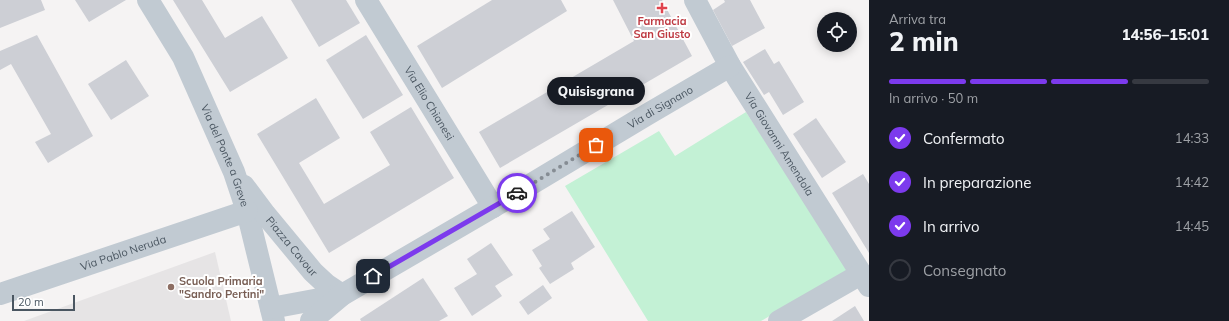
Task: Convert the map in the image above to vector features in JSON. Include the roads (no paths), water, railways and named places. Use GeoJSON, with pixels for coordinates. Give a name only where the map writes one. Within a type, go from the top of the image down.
{"type":"FeatureCollection","features":[{"type":"Feature","properties":{"kind":"street","name":"Via del Ponte a Greve"},"geometry":{"type":"LineString","coordinates":[[148,0],[183,57],[234,172],[240,188],[273,315]]}},
{"type":"Feature","properties":{"kind":"street","name":"Via Elio Chianesi"},"geometry":{"type":"LineString","coordinates":[[366,0],[493,207]]}},
{"type":"Feature","properties":{"kind":"street","name":"Via Giovanni Amendola"},"geometry":{"type":"LineString","coordinates":[[695,0],[730,66],[865,280]]}},
{"type":"Feature","properties":{"kind":"street","name":"Via di Signano"},"geometry":{"type":"LineString","coordinates":[[342,295],[730,66]]}},
{"type":"Feature","properties":{"kind":"street","name":"Piazza Cavour"},"geometry":{"type":"LineString","coordinates":[[234,172],[265,214],[313,272],[327,285],[342,295]]}},
{"type":"Feature","properties":{"kind":"street","name":"Via Pablo Neruda"},"geometry":{"type":"LineString","coordinates":[[0,294],[246,211]]}},
{"type":"Feature","properties":{"kind":"street"},"geometry":{"type":"LineString","coordinates":[[779,321],[865,280]]}},
{"type":"Feature","properties":{"kind":"street"},"geometry":{"type":"LineString","coordinates":[[273,315],[342,295]]}},
{"type":"Feature","properties":{"kind":"street"},"geometry":{"type":"LineString","coordinates":[[310,321],[342,295]]}},
{"type":"Feature","properties":{"kind":"place","name":"Farmacia San Giusto"},"geometry":{"type":"Point","coordinates":[662,8]}},
{"type":"Feature","properties":{"kind":"place","name":"Quisisgrana"},"geometry":{"type":"Point","coordinates":[596,145]}},
{"type":"Feature","properties":{"kind":"place","name":"Scuola Primaria \"Sandro Pertini\""},"geometry":{"type":"Point","coordinates":[171,287]}}]}
